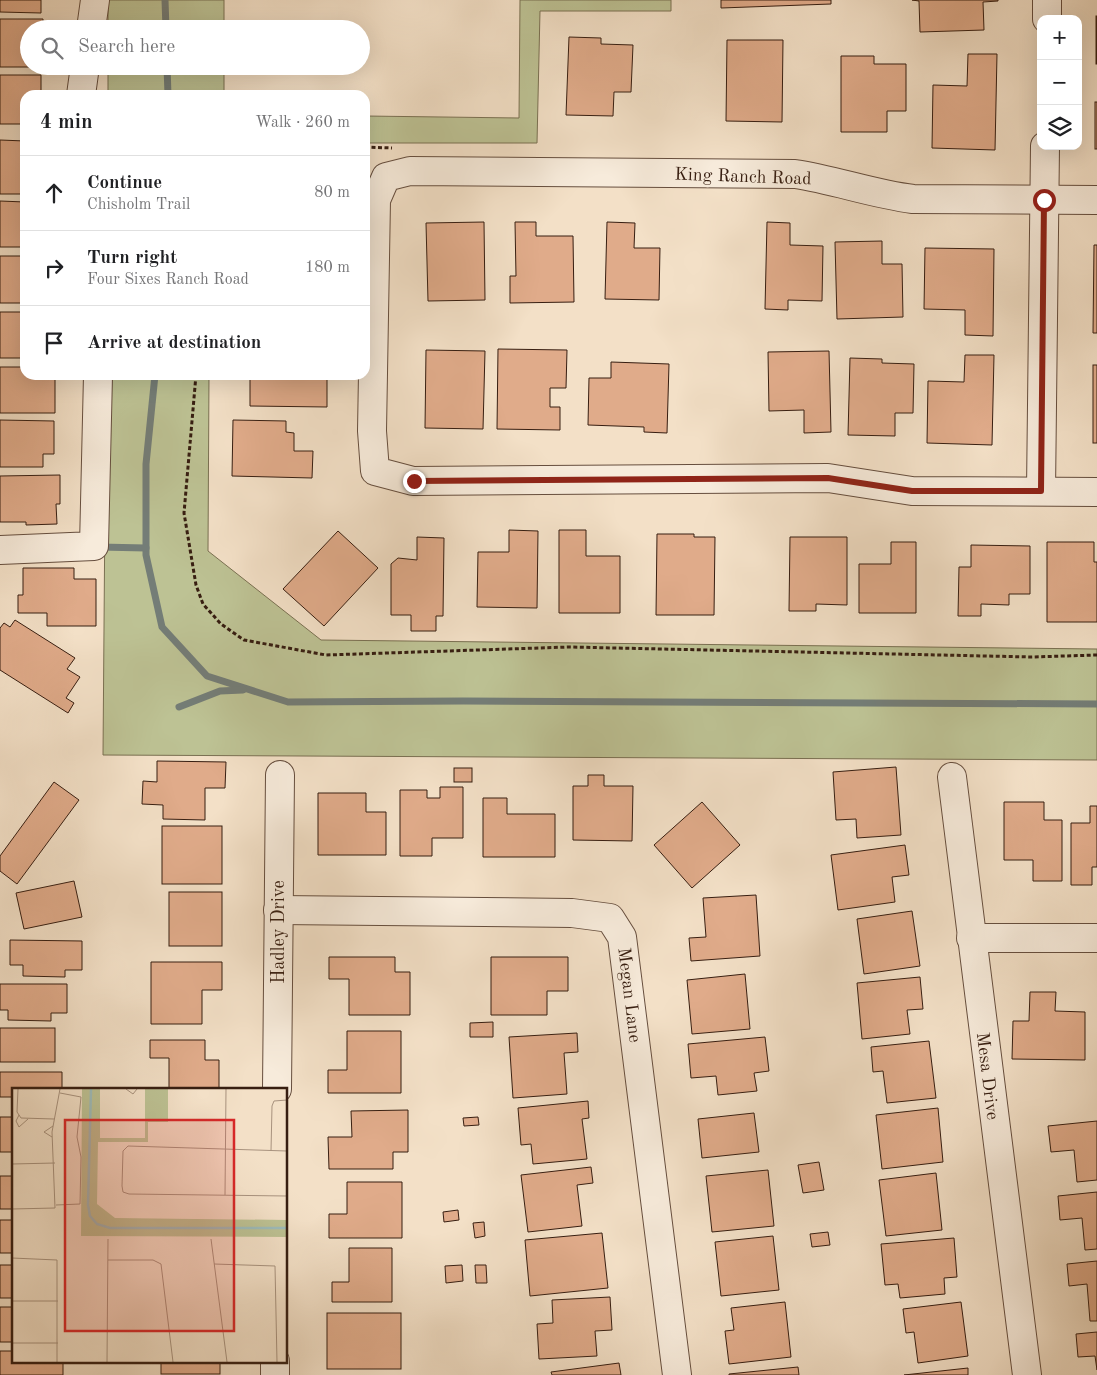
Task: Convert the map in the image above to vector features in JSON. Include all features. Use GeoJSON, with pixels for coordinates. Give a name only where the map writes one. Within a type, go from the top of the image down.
{"type":"FeatureCollection","features":[{"type":"Feature","properties":{"kind":"street"},"geometry":{"type":"LineString","coordinates":[[92,20],[95,0]]}},
{"type":"Feature","properties":{"kind":"street"},"geometry":{"type":"LineString","coordinates":[[1047,0],[1047,15]]}},
{"type":"Feature","properties":{"kind":"street"},"geometry":{"type":"LineString","coordinates":[[82,90],[84,75]]}},
{"type":"Feature","properties":{"kind":"street"},"geometry":{"type":"LineString","coordinates":[[1045,150],[1041,491],[1097,492]]}},
{"type":"Feature","properties":{"kind":"street","name":"King Ranch Road"},"geometry":{"type":"LineString","coordinates":[[1041,491],[912,491],[828,478],[414,481],[375,471],[372,431],[376,200],[386,177],[410,171],[796,174],[890,196],[913,199],[1097,200]]}},
{"type":"Feature","properties":{"kind":"street"},"geometry":{"type":"LineString","coordinates":[[0,550],[94,546],[98,380]]}},
{"type":"Feature","properties":{"kind":"street","name":"Hadley Drive"},"geometry":{"type":"LineString","coordinates":[[277,1088],[280,774]]}},
{"type":"Feature","properties":{"kind":"street","name":"Mesa Drive"},"geometry":{"type":"LineString","coordinates":[[952,776],[1027,1375]]}},
{"type":"Feature","properties":{"kind":"street","name":"Megan Lane"},"geometry":{"type":"LineString","coordinates":[[278,910],[572,913],[610,918],[622,937],[677,1375]]}},
{"type":"Feature","properties":{"kind":"street"},"geometry":{"type":"LineString","coordinates":[[971,938],[1097,938]]}},
{"type":"Feature","properties":{"kind":"street"},"geometry":{"type":"LineString","coordinates":[[275,1362],[275,1375]]}},
{"type":"Feature","properties":{"kind":"path"},"geometry":{"type":"LineString","coordinates":[[370,147],[393,148]]}},
{"type":"Feature","properties":{"kind":"path"},"geometry":{"type":"LineString","coordinates":[[196,380],[184,513],[196,586],[203,604],[221,624],[244,640],[326,655],[569,647],[1032,657],[1097,655]]}},
{"type":"Feature","properties":{"kind":"green space"},"geometry":{"type":"Polygon","coordinates":[[[108,0],[224,0],[224,20],[108,20],[108,0]]]}},
{"type":"Feature","properties":{"kind":"green space"},"geometry":{"type":"Polygon","coordinates":[[[520,0],[671,0],[671,11],[540,11],[537,143],[370,143],[370,116],[519,118],[520,0]]]}},
{"type":"Feature","properties":{"kind":"green space"},"geometry":{"type":"Polygon","coordinates":[[[108,75],[224,75],[224,90],[108,90],[108,75]]]}},
{"type":"Feature","properties":{"kind":"green space"},"geometry":{"type":"Polygon","coordinates":[[[106,380],[209,380],[208,551],[321,640],[1097,649],[1097,760],[103,755],[106,380]]]}},
{"type":"Feature","properties":{"kind":"building"},"geometry":{"type":"Polygon","coordinates":[[[0,0],[41,0],[41,13],[0,12],[0,0]]]}},
{"type":"Feature","properties":{"kind":"building"},"geometry":{"type":"Polygon","coordinates":[[[721,0],[831,0],[831,4],[721,8],[721,0]]]}},
{"type":"Feature","properties":{"kind":"building"},"geometry":{"type":"Polygon","coordinates":[[[912,0],[998,0],[983,2],[984,30],[920,32],[919,1],[912,0]]]}},
{"type":"Feature","properties":{"kind":"building"},"geometry":{"type":"Polygon","coordinates":[[[1097,16],[1097,64],[1096,64],[1097,16]]]}},
{"type":"Feature","properties":{"kind":"building"},"geometry":{"type":"Polygon","coordinates":[[[0,19],[43,19],[20,20],[20,67],[0,67],[0,19]]]}},
{"type":"Feature","properties":{"kind":"building"},"geometry":{"type":"Polygon","coordinates":[[[569,37],[601,38],[601,44],[633,45],[631,92],[614,92],[613,116],[566,115],[569,37]]]}},
{"type":"Feature","properties":{"kind":"building"},"geometry":{"type":"Polygon","coordinates":[[[727,40],[783,40],[782,122],[726,121],[727,40]]]}},
{"type":"Feature","properties":{"kind":"building"},"geometry":{"type":"Polygon","coordinates":[[[968,54],[997,54],[995,150],[932,148],[933,85],[967,86],[968,54]]]}},
{"type":"Feature","properties":{"kind":"building"},"geometry":{"type":"Polygon","coordinates":[[[841,56],[874,56],[874,64],[906,64],[906,111],[887,111],[887,132],[841,132],[841,56]]]}},
{"type":"Feature","properties":{"kind":"building"},"geometry":{"type":"Polygon","coordinates":[[[0,75],[41,75],[41,90],[20,90],[20,124],[0,124],[0,75]]]}},
{"type":"Feature","properties":{"kind":"building"},"geometry":{"type":"Polygon","coordinates":[[[1095,102],[1097,102],[1097,149],[1095,149],[1095,102]]]}},
{"type":"Feature","properties":{"kind":"building"},"geometry":{"type":"Polygon","coordinates":[[[0,140],[20,141],[20,194],[0,194],[0,140]]]}},
{"type":"Feature","properties":{"kind":"building"},"geometry":{"type":"Polygon","coordinates":[[[0,201],[20,202],[20,247],[0,247],[0,201]]]}},
{"type":"Feature","properties":{"kind":"building"},"geometry":{"type":"Polygon","coordinates":[[[484,222],[485,300],[428,301],[426,223],[484,222]]]}},
{"type":"Feature","properties":{"kind":"building"},"geometry":{"type":"Polygon","coordinates":[[[515,222],[536,222],[536,236],[573,236],[574,302],[510,303],[510,276],[516,276],[515,222]]]}},
{"type":"Feature","properties":{"kind":"building"},"geometry":{"type":"Polygon","coordinates":[[[607,222],[635,223],[634,248],[660,248],[659,300],[605,299],[607,222]]]}},
{"type":"Feature","properties":{"kind":"building"},"geometry":{"type":"Polygon","coordinates":[[[767,222],[790,223],[790,245],[823,246],[822,301],[788,300],[788,310],[765,309],[767,222]]]}},
{"type":"Feature","properties":{"kind":"building"},"geometry":{"type":"Polygon","coordinates":[[[882,241],[882,264],[902,264],[903,317],[837,319],[835,242],[882,241]]]}},
{"type":"Feature","properties":{"kind":"building"},"geometry":{"type":"Polygon","coordinates":[[[1094,245],[1097,245],[1097,333],[1093,333],[1094,245]]]}},
{"type":"Feature","properties":{"kind":"building"},"geometry":{"type":"Polygon","coordinates":[[[925,248],[994,249],[993,336],[965,335],[965,310],[924,309],[925,248]]]}},
{"type":"Feature","properties":{"kind":"building"},"geometry":{"type":"Polygon","coordinates":[[[0,256],[20,256],[20,303],[0,303],[0,256]]]}},
{"type":"Feature","properties":{"kind":"building"},"geometry":{"type":"Polygon","coordinates":[[[0,312],[20,312],[20,358],[0,358],[0,312]]]}},
{"type":"Feature","properties":{"kind":"building"},"geometry":{"type":"Polygon","coordinates":[[[498,349],[567,350],[566,388],[550,388],[550,407],[560,407],[560,430],[497,429],[498,349]]]}},
{"type":"Feature","properties":{"kind":"building"},"geometry":{"type":"Polygon","coordinates":[[[426,350],[485,351],[483,429],[425,428],[426,350]]]}},
{"type":"Feature","properties":{"kind":"building"},"geometry":{"type":"Polygon","coordinates":[[[829,351],[831,432],[804,433],[804,410],[769,411],[768,352],[829,351]]]}},
{"type":"Feature","properties":{"kind":"building"},"geometry":{"type":"Polygon","coordinates":[[[965,355],[994,355],[992,445],[927,443],[928,381],[964,382],[965,355]]]}},
{"type":"Feature","properties":{"kind":"building"},"geometry":{"type":"Polygon","coordinates":[[[850,358],[882,359],[882,363],[914,364],[913,413],[895,413],[895,436],[848,435],[850,358]]]}},
{"type":"Feature","properties":{"kind":"building"},"geometry":{"type":"Polygon","coordinates":[[[611,362],[669,364],[667,433],[644,432],[644,427],[588,425],[589,378],[611,378],[611,362]]]}},
{"type":"Feature","properties":{"kind":"building"},"geometry":{"type":"Polygon","coordinates":[[[1093,365],[1097,365],[1097,443],[1093,443],[1093,365]]]}},
{"type":"Feature","properties":{"kind":"building"},"geometry":{"type":"Polygon","coordinates":[[[0,367],[20,367],[20,380],[55,380],[55,413],[0,413],[0,367]]]}},
{"type":"Feature","properties":{"kind":"building"},"geometry":{"type":"Polygon","coordinates":[[[250,380],[327,380],[327,407],[250,406],[250,380]]]}},
{"type":"Feature","properties":{"kind":"building"},"geometry":{"type":"Polygon","coordinates":[[[0,420],[54,421],[54,454],[43,454],[43,467],[0,467],[0,420]]]}},
{"type":"Feature","properties":{"kind":"building"},"geometry":{"type":"Polygon","coordinates":[[[233,420],[286,421],[286,432],[294,433],[294,451],[313,451],[312,478],[232,476],[233,420]]]}},
{"type":"Feature","properties":{"kind":"building"},"geometry":{"type":"Polygon","coordinates":[[[60,475],[60,504],[56,504],[57,524],[26,525],[26,522],[0,522],[0,476],[60,475]]]}},
{"type":"Feature","properties":{"kind":"building"},"geometry":{"type":"Polygon","coordinates":[[[509,530],[538,531],[537,608],[477,607],[478,552],[509,552],[509,530]]]}},
{"type":"Feature","properties":{"kind":"building"},"geometry":{"type":"Polygon","coordinates":[[[559,530],[586,530],[586,556],[620,556],[620,613],[559,613],[559,530]]]}},
{"type":"Feature","properties":{"kind":"building"},"geometry":{"type":"Polygon","coordinates":[[[338,531],[378,568],[324,626],[283,589],[338,531]]]}},
{"type":"Feature","properties":{"kind":"building"},"geometry":{"type":"Polygon","coordinates":[[[657,534],[694,534],[694,537],[715,537],[714,615],[656,615],[657,534]]]}},
{"type":"Feature","properties":{"kind":"building"},"geometry":{"type":"Polygon","coordinates":[[[417,537],[444,538],[443,616],[436,616],[436,631],[411,631],[411,615],[391,615],[391,564],[398,558],[417,560],[417,537]]]}},
{"type":"Feature","properties":{"kind":"building"},"geometry":{"type":"Polygon","coordinates":[[[790,537],[847,537],[847,605],[816,604],[816,611],[789,611],[790,537]]]}},
{"type":"Feature","properties":{"kind":"building"},"geometry":{"type":"Polygon","coordinates":[[[891,542],[916,542],[916,613],[859,613],[859,564],[891,564],[891,542]]]}},
{"type":"Feature","properties":{"kind":"building"},"geometry":{"type":"Polygon","coordinates":[[[1047,542],[1094,542],[1094,562],[1097,562],[1097,622],[1047,622],[1047,542]]]}},
{"type":"Feature","properties":{"kind":"building"},"geometry":{"type":"Polygon","coordinates":[[[971,545],[1030,546],[1030,594],[1009,594],[1009,605],[981,604],[981,616],[958,616],[959,567],[971,567],[971,545]]]}},
{"type":"Feature","properties":{"kind":"building"},"geometry":{"type":"Polygon","coordinates":[[[23,568],[74,568],[74,579],[96,579],[96,626],[47,626],[47,613],[18,613],[18,595],[23,595],[23,568]]]}},
{"type":"Feature","properties":{"kind":"building"},"geometry":{"type":"Polygon","coordinates":[[[15,620],[75,658],[67,669],[80,677],[66,698],[74,703],[68,713],[0,670],[0,628],[4,623],[10,627],[15,620]]]}},
{"type":"Feature","properties":{"kind":"building"},"geometry":{"type":"Polygon","coordinates":[[[157,761],[226,762],[225,788],[205,788],[205,820],[163,819],[163,805],[142,804],[143,781],[157,782],[157,761]]]}},
{"type":"Feature","properties":{"kind":"building"},"geometry":{"type":"Polygon","coordinates":[[[896,767],[901,835],[857,838],[856,819],[836,820],[833,772],[896,767]]]}},
{"type":"Feature","properties":{"kind":"building"},"geometry":{"type":"Polygon","coordinates":[[[454,768],[472,768],[472,782],[454,782],[454,768]]]}},
{"type":"Feature","properties":{"kind":"building"},"geometry":{"type":"Polygon","coordinates":[[[588,775],[604,775],[604,786],[633,786],[632,841],[573,840],[573,786],[588,786],[588,775]]]}},
{"type":"Feature","properties":{"kind":"building"},"geometry":{"type":"Polygon","coordinates":[[[54,782],[79,800],[17,884],[0,871],[0,856],[54,782]]]}},
{"type":"Feature","properties":{"kind":"building"},"geometry":{"type":"Polygon","coordinates":[[[440,787],[463,787],[463,838],[432,838],[432,856],[400,856],[400,790],[427,790],[427,798],[440,798],[440,787]]]}},
{"type":"Feature","properties":{"kind":"building"},"geometry":{"type":"Polygon","coordinates":[[[318,793],[366,793],[366,812],[386,812],[386,855],[318,855],[318,793]]]}},
{"type":"Feature","properties":{"kind":"building"},"geometry":{"type":"Polygon","coordinates":[[[483,798],[507,798],[507,814],[555,814],[555,857],[483,857],[483,798]]]}},
{"type":"Feature","properties":{"kind":"building"},"geometry":{"type":"Polygon","coordinates":[[[702,802],[740,845],[692,888],[654,845],[702,802]]]}},
{"type":"Feature","properties":{"kind":"building"},"geometry":{"type":"Polygon","coordinates":[[[1004,802],[1044,802],[1044,820],[1062,820],[1062,881],[1033,881],[1033,860],[1004,860],[1004,802]]]}},
{"type":"Feature","properties":{"kind":"building"},"geometry":{"type":"Polygon","coordinates":[[[1090,806],[1097,806],[1097,867],[1092,867],[1092,885],[1071,885],[1071,823],[1090,823],[1090,806]]]}},
{"type":"Feature","properties":{"kind":"building"},"geometry":{"type":"Polygon","coordinates":[[[162,826],[222,826],[222,884],[162,884],[162,826]]]}},
{"type":"Feature","properties":{"kind":"building"},"geometry":{"type":"Polygon","coordinates":[[[905,845],[909,875],[892,877],[895,902],[838,910],[831,855],[905,845]]]}},
{"type":"Feature","properties":{"kind":"building"},"geometry":{"type":"Polygon","coordinates":[[[74,881],[82,917],[24,929],[16,893],[74,881]]]}},
{"type":"Feature","properties":{"kind":"building"},"geometry":{"type":"Polygon","coordinates":[[[169,892],[222,892],[222,946],[169,946],[169,892]]]}},
{"type":"Feature","properties":{"kind":"building"},"geometry":{"type":"Polygon","coordinates":[[[756,895],[760,956],[691,961],[689,938],[706,937],[703,898],[756,895]]]}},
{"type":"Feature","properties":{"kind":"building"},"geometry":{"type":"Polygon","coordinates":[[[912,911],[920,966],[864,974],[857,919],[912,911]]]}},
{"type":"Feature","properties":{"kind":"building"},"geometry":{"type":"Polygon","coordinates":[[[10,940],[82,941],[82,970],[65,970],[65,977],[23,976],[23,965],[10,965],[10,940]]]}},
{"type":"Feature","properties":{"kind":"building"},"geometry":{"type":"Polygon","coordinates":[[[329,957],[395,957],[395,972],[410,972],[410,1015],[349,1015],[349,979],[329,979],[329,957]]]}},
{"type":"Feature","properties":{"kind":"building"},"geometry":{"type":"Polygon","coordinates":[[[491,957],[568,957],[568,991],[547,991],[547,1015],[491,1015],[491,957]]]}},
{"type":"Feature","properties":{"kind":"building"},"geometry":{"type":"Polygon","coordinates":[[[151,962],[222,962],[222,990],[202,990],[202,1024],[151,1024],[151,962]]]}},
{"type":"Feature","properties":{"kind":"building"},"geometry":{"type":"Polygon","coordinates":[[[745,974],[750,1029],[692,1034],[687,980],[745,974]]]}},
{"type":"Feature","properties":{"kind":"building"},"geometry":{"type":"Polygon","coordinates":[[[920,977],[923,1009],[907,1010],[910,1034],[862,1039],[857,983],[920,977]]]}},
{"type":"Feature","properties":{"kind":"building"},"geometry":{"type":"Polygon","coordinates":[[[0,984],[67,984],[67,1013],[51,1013],[51,1021],[8,1020],[8,1010],[0,1010],[0,984]]]}},
{"type":"Feature","properties":{"kind":"building"},"geometry":{"type":"Polygon","coordinates":[[[1030,992],[1056,992],[1055,1011],[1085,1012],[1085,1060],[1012,1059],[1013,1021],[1029,1021],[1030,992]]]}},
{"type":"Feature","properties":{"kind":"building"},"geometry":{"type":"Polygon","coordinates":[[[493,1022],[493,1037],[470,1037],[470,1023],[493,1022]]]}},
{"type":"Feature","properties":{"kind":"building"},"geometry":{"type":"Polygon","coordinates":[[[0,1028],[55,1028],[55,1062],[0,1062],[0,1028]]]}},
{"type":"Feature","properties":{"kind":"building"},"geometry":{"type":"Polygon","coordinates":[[[347,1031],[401,1031],[401,1093],[328,1093],[328,1070],[347,1070],[347,1031]]]}},
{"type":"Feature","properties":{"kind":"building"},"geometry":{"type":"Polygon","coordinates":[[[577,1033],[578,1052],[564,1053],[567,1094],[513,1098],[509,1037],[577,1033]]]}},
{"type":"Feature","properties":{"kind":"building"},"geometry":{"type":"Polygon","coordinates":[[[765,1037],[769,1071],[754,1073],[757,1091],[718,1095],[716,1076],[691,1078],[688,1044],[765,1037]]]}},
{"type":"Feature","properties":{"kind":"building"},"geometry":{"type":"Polygon","coordinates":[[[150,1040],[205,1040],[205,1060],[219,1060],[219,1088],[169,1088],[169,1058],[150,1058],[150,1040]]]}},
{"type":"Feature","properties":{"kind":"building"},"geometry":{"type":"Polygon","coordinates":[[[929,1041],[936,1098],[887,1103],[883,1071],[873,1072],[871,1047],[929,1041]]]}},
{"type":"Feature","properties":{"kind":"building"},"geometry":{"type":"Polygon","coordinates":[[[0,1072],[62,1072],[62,1088],[12,1088],[12,1097],[0,1097],[0,1072]]]}},
{"type":"Feature","properties":{"kind":"building"},"geometry":{"type":"Polygon","coordinates":[[[588,1101],[589,1118],[582,1119],[587,1159],[533,1164],[531,1144],[521,1145],[518,1108],[588,1101]]]}},
{"type":"Feature","properties":{"kind":"building"},"geometry":{"type":"Polygon","coordinates":[[[938,1108],[943,1162],[882,1169],[876,1115],[938,1108]]]}},
{"type":"Feature","properties":{"kind":"building"},"geometry":{"type":"Polygon","coordinates":[[[408,1110],[408,1152],[393,1152],[393,1169],[329,1169],[328,1137],[352,1137],[351,1111],[408,1110]]]}},
{"type":"Feature","properties":{"kind":"building"},"geometry":{"type":"Polygon","coordinates":[[[754,1113],[759,1152],[702,1158],[698,1119],[754,1113]]]}},
{"type":"Feature","properties":{"kind":"building"},"geometry":{"type":"Polygon","coordinates":[[[0,1117],[12,1117],[12,1152],[0,1152],[0,1117]]]}},
{"type":"Feature","properties":{"kind":"building"},"geometry":{"type":"Polygon","coordinates":[[[478,1117],[479,1125],[464,1126],[463,1118],[478,1117]]]}},
{"type":"Feature","properties":{"kind":"building"},"geometry":{"type":"Polygon","coordinates":[[[1097,1121],[1097,1180],[1077,1182],[1074,1150],[1051,1152],[1048,1126],[1097,1121]]]}},
{"type":"Feature","properties":{"kind":"building"},"geometry":{"type":"Polygon","coordinates":[[[819,1162],[824,1190],[803,1193],[798,1165],[819,1162]]]}},
{"type":"Feature","properties":{"kind":"building"},"geometry":{"type":"Polygon","coordinates":[[[591,1167],[593,1183],[577,1185],[582,1226],[528,1232],[521,1175],[591,1167]]]}},
{"type":"Feature","properties":{"kind":"building"},"geometry":{"type":"Polygon","coordinates":[[[768,1170],[774,1226],[712,1232],[706,1176],[768,1170]]]}},
{"type":"Feature","properties":{"kind":"building"},"geometry":{"type":"Polygon","coordinates":[[[936,1173],[942,1230],[886,1236],[879,1180],[936,1173]]]}},
{"type":"Feature","properties":{"kind":"building"},"geometry":{"type":"Polygon","coordinates":[[[0,1176],[12,1176],[12,1209],[0,1209],[0,1176]]]}},
{"type":"Feature","properties":{"kind":"building"},"geometry":{"type":"Polygon","coordinates":[[[347,1182],[402,1182],[402,1238],[329,1238],[329,1214],[347,1214],[347,1182]]]}},
{"type":"Feature","properties":{"kind":"building"},"geometry":{"type":"Polygon","coordinates":[[[1097,1192],[1097,1249],[1085,1250],[1082,1218],[1060,1220],[1058,1196],[1097,1192]]]}},
{"type":"Feature","properties":{"kind":"building"},"geometry":{"type":"Polygon","coordinates":[[[458,1210],[459,1220],[444,1222],[443,1212],[458,1210]]]}},
{"type":"Feature","properties":{"kind":"building"},"geometry":{"type":"Polygon","coordinates":[[[0,1220],[12,1220],[12,1253],[0,1253],[0,1220]]]}},
{"type":"Feature","properties":{"kind":"building"},"geometry":{"type":"Polygon","coordinates":[[[484,1222],[485,1236],[475,1238],[473,1223],[484,1222]]]}},
{"type":"Feature","properties":{"kind":"building"},"geometry":{"type":"Polygon","coordinates":[[[828,1232],[830,1245],[812,1247],[810,1234],[828,1232]]]}},
{"type":"Feature","properties":{"kind":"building"},"geometry":{"type":"Polygon","coordinates":[[[602,1233],[608,1288],[530,1296],[525,1240],[602,1233]]]}},
{"type":"Feature","properties":{"kind":"building"},"geometry":{"type":"Polygon","coordinates":[[[773,1236],[779,1290],[721,1296],[715,1242],[773,1236]]]}},
{"type":"Feature","properties":{"kind":"building"},"geometry":{"type":"Polygon","coordinates":[[[954,1238],[957,1277],[944,1278],[945,1294],[900,1298],[898,1284],[885,1285],[881,1244],[954,1238]]]}},
{"type":"Feature","properties":{"kind":"building"},"geometry":{"type":"Polygon","coordinates":[[[349,1248],[392,1248],[392,1302],[332,1302],[332,1282],[349,1282],[349,1248]]]}},
{"type":"Feature","properties":{"kind":"building"},"geometry":{"type":"Polygon","coordinates":[[[1097,1261],[1097,1321],[1090,1321],[1087,1284],[1069,1286],[1067,1264],[1097,1261]]]}},
{"type":"Feature","properties":{"kind":"building"},"geometry":{"type":"Polygon","coordinates":[[[0,1265],[12,1265],[12,1298],[0,1298],[0,1265]]]}},
{"type":"Feature","properties":{"kind":"building"},"geometry":{"type":"Polygon","coordinates":[[[462,1265],[463,1281],[446,1283],[445,1266],[462,1265]]]}},
{"type":"Feature","properties":{"kind":"building"},"geometry":{"type":"Polygon","coordinates":[[[475,1265],[486,1265],[487,1283],[476,1283],[475,1265]]]}},
{"type":"Feature","properties":{"kind":"building"},"geometry":{"type":"Polygon","coordinates":[[[610,1297],[612,1330],[595,1331],[597,1356],[539,1359],[537,1324],[553,1323],[552,1300],[610,1297]]]}},
{"type":"Feature","properties":{"kind":"building"},"geometry":{"type":"Polygon","coordinates":[[[785,1302],[791,1357],[729,1364],[725,1331],[734,1330],[731,1308],[785,1302]]]}},
{"type":"Feature","properties":{"kind":"building"},"geometry":{"type":"Polygon","coordinates":[[[961,1302],[968,1356],[918,1363],[914,1332],[906,1333],[903,1309],[961,1302]]]}},
{"type":"Feature","properties":{"kind":"building"},"geometry":{"type":"Polygon","coordinates":[[[0,1307],[12,1307],[12,1342],[0,1342],[0,1307]]]}},
{"type":"Feature","properties":{"kind":"building"},"geometry":{"type":"Polygon","coordinates":[[[327,1313],[401,1313],[401,1369],[327,1369],[327,1313]]]}},
{"type":"Feature","properties":{"kind":"building"},"geometry":{"type":"Polygon","coordinates":[[[1097,1332],[1097,1370],[1095,1356],[1078,1357],[1076,1334],[1097,1332]]]}},
{"type":"Feature","properties":{"kind":"building"},"geometry":{"type":"Polygon","coordinates":[[[0,1351],[12,1351],[12,1362],[63,1362],[63,1375],[0,1375],[0,1351]]]}},
{"type":"Feature","properties":{"kind":"building"},"geometry":{"type":"Polygon","coordinates":[[[161,1362],[220,1362],[220,1374],[161,1374],[161,1362]]]}},
{"type":"Feature","properties":{"kind":"building"},"geometry":{"type":"Polygon","coordinates":[[[619,1363],[621,1375],[552,1375],[551,1372],[619,1363]]]}},
{"type":"Feature","properties":{"kind":"building"},"geometry":{"type":"Polygon","coordinates":[[[798,1367],[799,1375],[729,1375],[729,1374],[798,1367]]]}},
{"type":"Feature","properties":{"kind":"building"},"geometry":{"type":"Polygon","coordinates":[[[968,1368],[968,1375],[904,1375],[968,1368]]]}},
{"type":"Feature","properties":{"kind":"waterway"},"geometry":{"type":"LineString","coordinates":[[165,0],[166,20]]}},
{"type":"Feature","properties":{"kind":"waterway"},"geometry":{"type":"LineString","coordinates":[[167,75],[168,90]]}},
{"type":"Feature","properties":{"kind":"waterway"},"geometry":{"type":"LineString","coordinates":[[154,380],[146,464],[146,555],[162,627],[207,676],[288,702],[1097,704]]}},
{"type":"Feature","properties":{"kind":"waterway"},"geometry":{"type":"LineString","coordinates":[[99,547],[146,548]]}},
{"type":"Feature","properties":{"kind":"waterway"},"geometry":{"type":"LineString","coordinates":[[179,707],[220,691],[243,690]]}},
{"type":"Feature","properties":{"kind":"route"},"geometry":{"type":"LineString","coordinates":[[414,481],[828,478],[912,491],[1041,491],[1044,200]]}}]}
